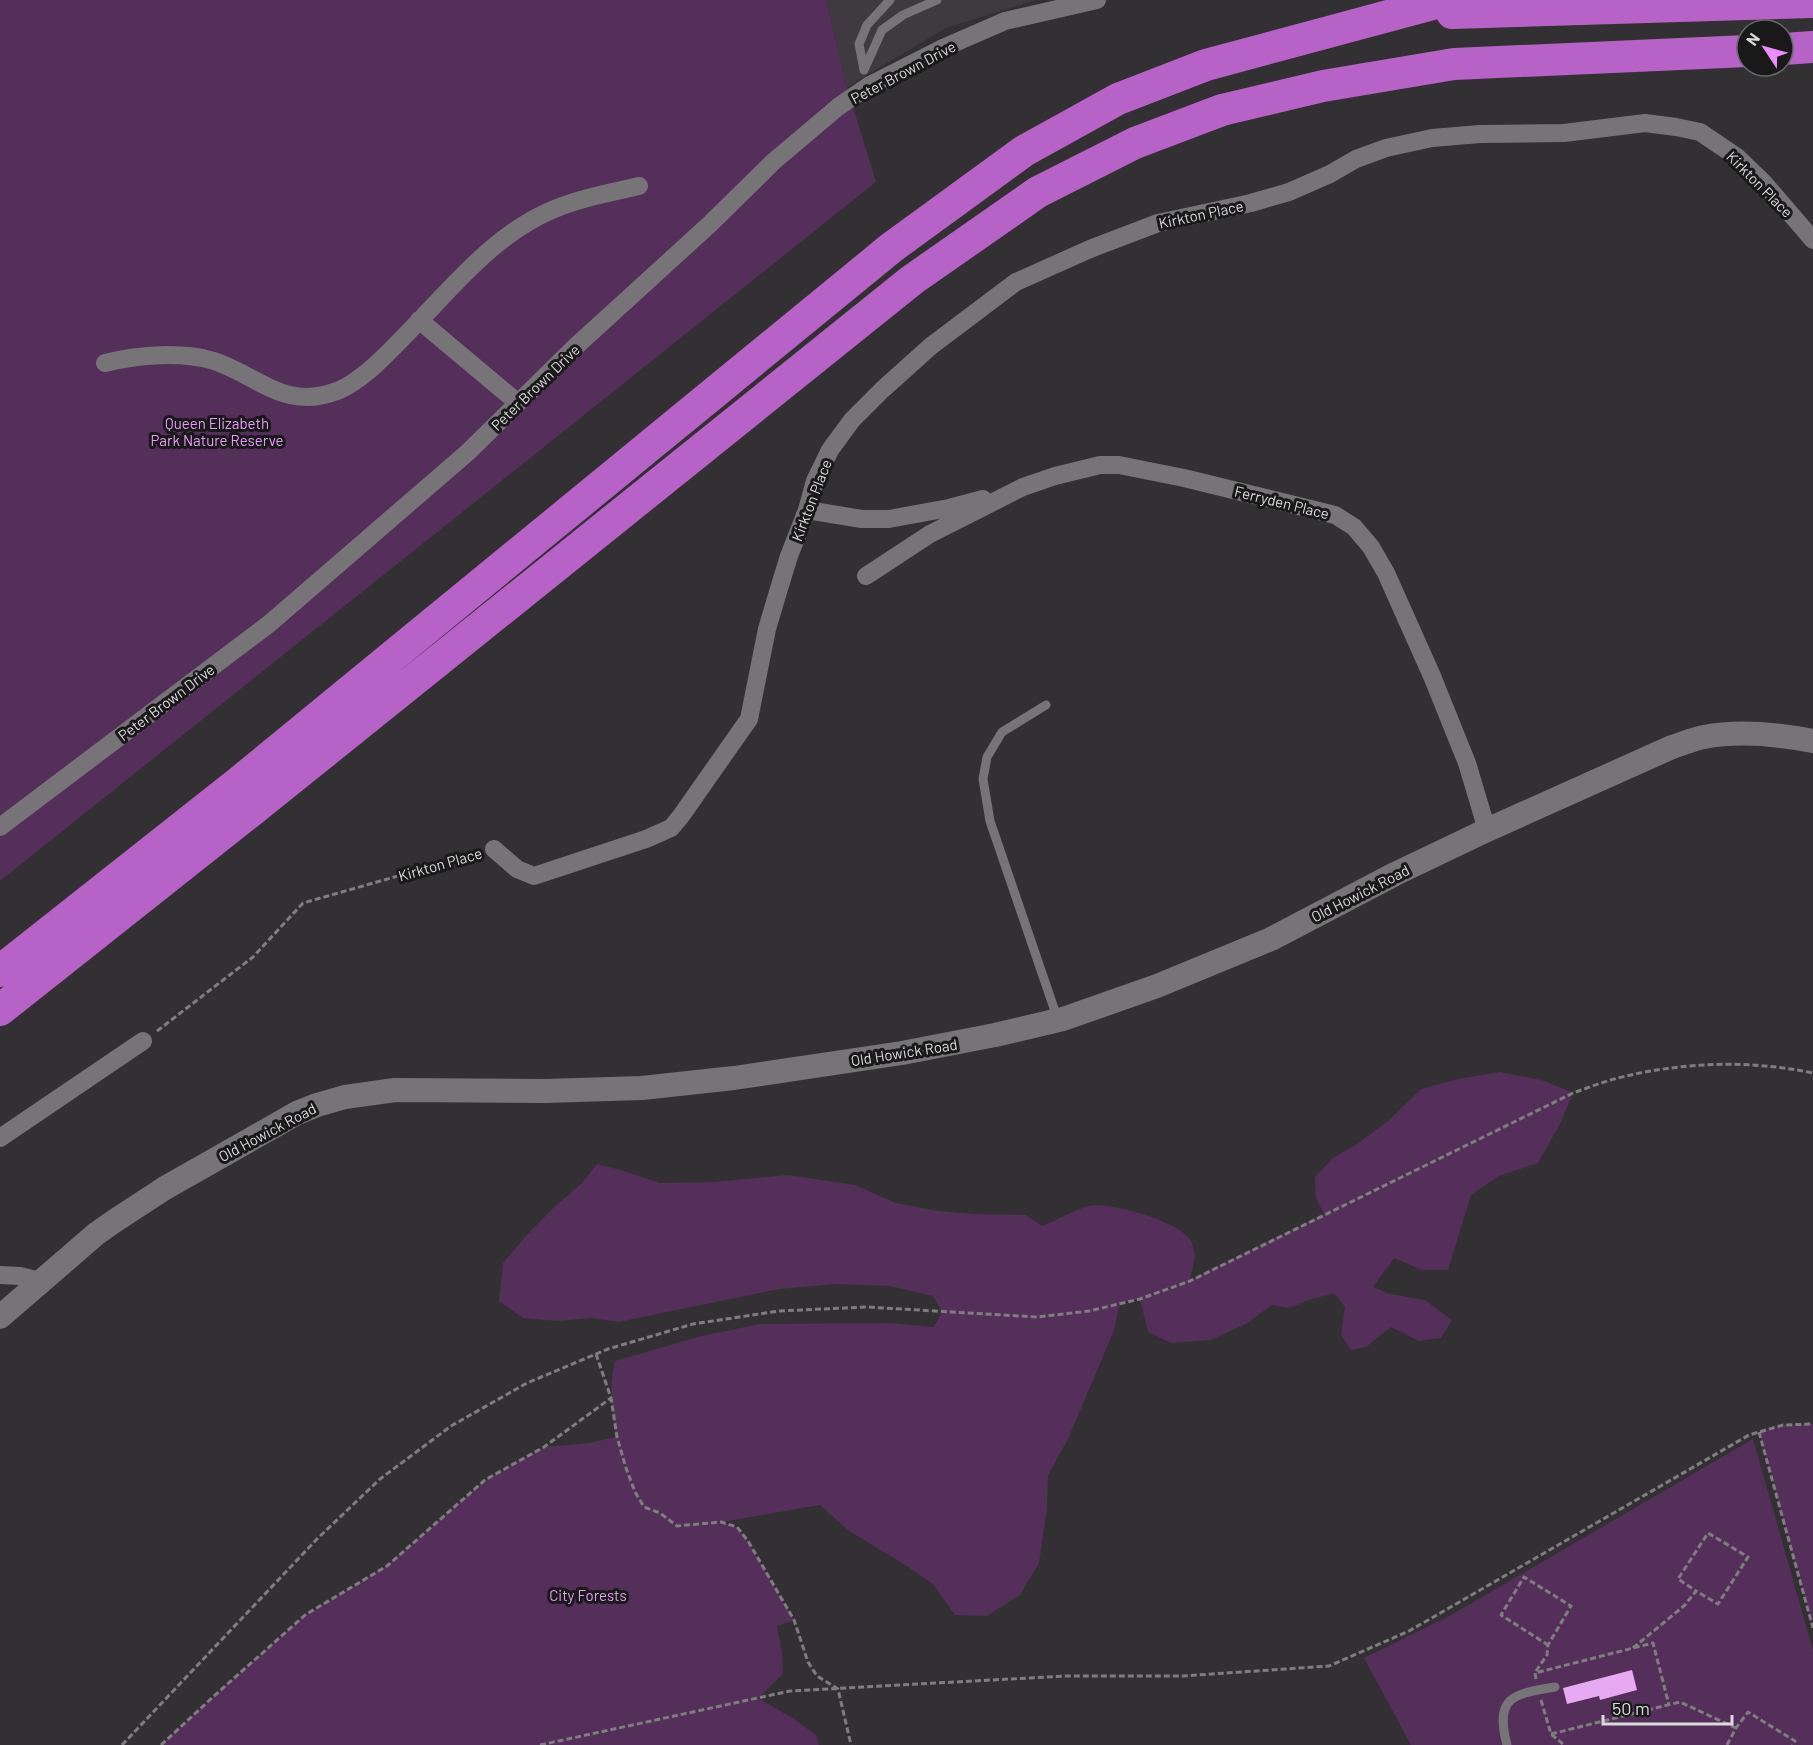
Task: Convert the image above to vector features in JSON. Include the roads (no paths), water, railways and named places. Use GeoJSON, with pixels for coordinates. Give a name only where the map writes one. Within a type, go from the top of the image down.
{"type":"FeatureCollection","features":[{"type":"Feature","properties":{"kind":"highway"},"geometry":{"type":"LineString","coordinates":[[0,971],[239,782],[891,248],[1024,151],[1118,99],[1206,65],[1440,2],[1476,0]]}},
{"type":"Feature","properties":{"kind":"highway"},"geometry":{"type":"LineString","coordinates":[[1318,34],[1435,14],[1813,2]]}},
{"type":"Feature","properties":{"kind":"highway"},"geometry":{"type":"LineString","coordinates":[[1795,48],[1813,47]]}},
{"type":"Feature","properties":{"kind":"highway"},"geometry":{"type":"LineString","coordinates":[[0,1010],[903,287],[1038,192],[1135,143],[1222,110],[1323,87],[1454,64],[1735,52]]}},
{"type":"Feature","properties":{"kind":"main road","name":"Old Howick Road"},"geometry":{"type":"LineString","coordinates":[[0,1317],[96,1234],[165,1188],[297,1113],[345,1097],[395,1090],[545,1091],[642,1088],[734,1078],[914,1051],[1058,1020],[1157,986],[1271,939],[1395,874],[1672,747],[1701,737],[1743,733],[1791,736],[1813,741]]}},
{"type":"Feature","properties":{"kind":"street","name":"Peter Brown Drive"},"geometry":{"type":"LineString","coordinates":[[0,827],[269,624],[467,453],[574,348],[710,224],[773,162],[838,107],[867,78],[1005,21],[1096,0]]}},
{"type":"Feature","properties":{"kind":"street","name":"Kirkton Place"},"geometry":{"type":"LineString","coordinates":[[494,849],[517,869],[534,876],[646,839],[671,828],[749,718],[767,629],[789,556],[807,510],[815,481],[830,450],[852,420],[931,346],[1016,282],[1090,249],[1158,223],[1251,203],[1289,192],[1330,174],[1356,159],[1386,148],[1432,138],[1480,134],[1564,133],[1645,123],[1700,132],[1737,157],[1764,183],[1813,240]]}},
{"type":"Feature","properties":{"kind":"street"},"geometry":{"type":"LineString","coordinates":[[105,363],[126,358],[184,356],[223,365],[271,390],[296,396],[326,395],[341,389],[362,375],[389,351],[482,256],[513,233],[550,211],[587,197],[639,186]]}},
{"type":"Feature","properties":{"kind":"street"},"geometry":{"type":"LineString","coordinates":[[419,320],[518,403]]}},
{"type":"Feature","properties":{"kind":"street","name":"Ferryden Place"},"geometry":{"type":"LineString","coordinates":[[807,510],[862,519],[889,519],[949,508],[1100,465],[1119,465],[1184,478],[1335,515],[1354,527],[1371,547],[1386,573],[1432,676],[1467,763],[1487,830]]}},
{"type":"Feature","properties":{"kind":"street","name":"Ferryden Place"},"geometry":{"type":"LineString","coordinates":[[866,576],[930,534],[1023,487]]}},
{"type":"Feature","properties":{"kind":"street"},"geometry":{"type":"LineString","coordinates":[[0,1138],[143,1041]]}},
{"type":"Feature","properties":{"kind":"street"},"geometry":{"type":"LineString","coordinates":[[0,1275],[20,1275],[40,1281]]}},
{"type":"Feature","properties":{"kind":"lane"},"geometry":{"type":"LineString","coordinates":[[867,78],[859,44],[867,24],[890,0]]}},
{"type":"Feature","properties":{"kind":"lane"},"geometry":{"type":"LineString","coordinates":[[867,78],[882,30],[903,15],[937,0]]}},
{"type":"Feature","properties":{"kind":"lane"},"geometry":{"type":"LineString","coordinates":[[1046,705],[1002,732],[987,757],[983,779],[990,821],[1058,1020]]}},
{"type":"Feature","properties":{"kind":"lane"},"geometry":{"type":"LineString","coordinates":[[1507,1745],[1503,1728],[1506,1705],[1514,1697],[1555,1687]]}},
{"type":"Feature","properties":{"kind":"park label","name":"Queen Elizabeth Park Nature Reserve"},"geometry":{"type":"Point","coordinates":[217,432]}},
{"type":"Feature","properties":{"kind":"park label","name":"City Forests"},"geometry":{"type":"Point","coordinates":[588,1595]}}]}
